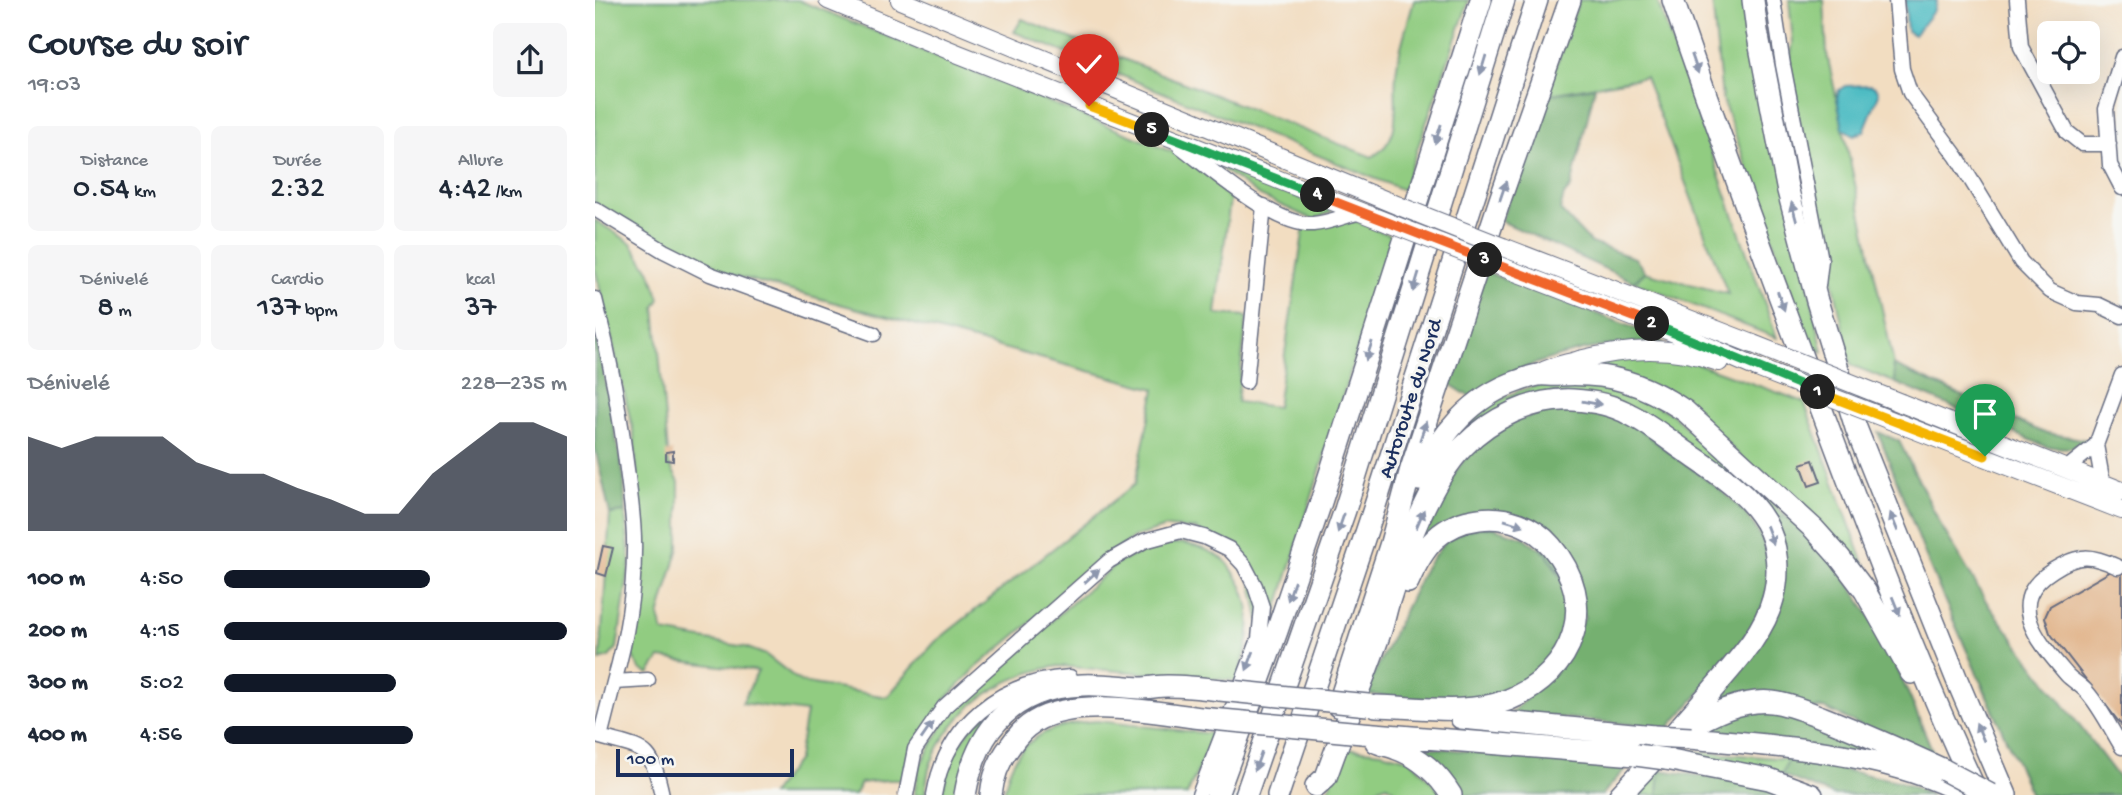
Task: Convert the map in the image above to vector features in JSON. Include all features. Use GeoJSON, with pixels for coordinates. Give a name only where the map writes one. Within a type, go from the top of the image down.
{"type":"FeatureCollection","features":[{"type":"Feature","properties":{"kind":"highway"},"geometry":{"type":"LineString","coordinates":[[1218,791],[1320,505],[1481,0]]}},
{"type":"Feature","properties":{"kind":"highway","name":"Autoroute du Nord"},"geometry":{"type":"LineString","coordinates":[[1246,795],[1345,510],[1504,0]]}},
{"type":"Feature","properties":{"kind":"highway","name":"Autoroute du Nord"},"geometry":{"type":"LineString","coordinates":[[1278,795],[1371,518],[1537,0]]}},
{"type":"Feature","properties":{"kind":"highway"},"geometry":{"type":"LineString","coordinates":[[1314,791],[1316,773],[1391,543],[1411,469],[1570,0]]}},
{"type":"Feature","properties":{"kind":"highway"},"geometry":{"type":"LineString","coordinates":[[1672,0],[1863,521],[1929,688],[1977,795]]}},
{"type":"Feature","properties":{"kind":"highway"},"geometry":{"type":"LineString","coordinates":[[1753,0],[1756,31],[1787,187],[1816,298],[1856,428],[2006,795]]}},
{"type":"Feature","properties":{"kind":"highway"},"geometry":{"type":"LineString","coordinates":[[1391,543],[1426,464],[1449,429],[1473,407],[1503,386],[1537,375],[1573,373],[1617,378],[1661,395],[1685,411],[1814,529],[1865,591],[1909,671],[1929,688]]}},
{"type":"Feature","properties":{"kind":"highway"},"geometry":{"type":"LineString","coordinates":[[1314,791],[1326,777],[1420,516],[1441,478],[1463,447],[1491,424],[1512,412],[1542,402],[1572,400],[1600,404],[1628,413],[1733,486],[1755,506],[1767,524],[1775,548],[1777,574],[1773,600],[1746,650],[1639,763],[1619,795]]}},
{"type":"Feature","properties":{"kind":"highway"},"geometry":{"type":"LineString","coordinates":[[1372,706],[1460,709],[1507,700],[1532,689],[1556,669],[1574,636],[1577,602],[1573,580],[1564,561],[1545,540],[1529,528],[1506,519],[1467,520],[1437,537],[1424,552],[1381,630]]}},
{"type":"Feature","properties":{"kind":"highway"},"geometry":{"type":"LineString","coordinates":[[965,795],[970,766],[981,741],[999,719],[1022,701],[1049,689],[1109,684],[1141,688],[1165,686],[1220,690],[1487,721],[1812,750],[1898,768],[1991,795]]}},
{"type":"Feature","properties":{"kind":"highway"},"geometry":{"type":"LineString","coordinates":[[1639,763],[1705,718],[1739,705],[1771,702],[1841,725],[1954,783]]}},
{"type":"Feature","properties":{"kind":"highway"},"geometry":{"type":"LineString","coordinates":[[991,795],[996,771],[1006,751],[1025,728],[1049,715],[1080,709],[1119,709],[1639,763],[1666,759],[1769,779],[1812,795]]}},
{"type":"Feature","properties":{"kind":"highway"},"geometry":{"type":"LineString","coordinates":[[1362,733],[1378,744],[1399,750],[1421,761],[1444,783],[1451,795]]}},
{"type":"Feature","properties":{"kind":"main road"},"geometry":{"type":"LineString","coordinates":[[828,0],[1225,159],[2122,510]]}},
{"type":"Feature","properties":{"kind":"main road"},"geometry":{"type":"LineString","coordinates":[[900,0],[1399,206],[2122,491]]}},
{"type":"Feature","properties":{"kind":"main road"},"geometry":{"type":"LineString","coordinates":[[1537,375],[1557,366],[1602,354],[1636,349],[1675,351],[1710,358],[1737,368],[1757,368]]}},
{"type":"Feature","properties":{"kind":"street"},"geometry":{"type":"LineString","coordinates":[[1773,0],[1821,260],[1816,298]]}},
{"type":"Feature","properties":{"kind":"street"},"geometry":{"type":"LineString","coordinates":[[1896,0],[1902,69],[1910,93],[1957,157],[2021,262],[2050,291],[2077,303],[2099,305],[2122,316]]}},
{"type":"Feature","properties":{"kind":"street"},"geometry":{"type":"LineString","coordinates":[[2017,0],[2021,47],[2067,132],[2082,144],[2109,144]]}},
{"type":"Feature","properties":{"kind":"street"},"geometry":{"type":"LineString","coordinates":[[2122,57],[2106,109],[2110,165],[2122,188]]}},
{"type":"Feature","properties":{"kind":"street"},"geometry":{"type":"LineString","coordinates":[[1168,136],[1249,198],[1288,220],[1312,224],[1360,212]]}},
{"type":"Feature","properties":{"kind":"street"},"geometry":{"type":"LineString","coordinates":[[1246,382],[1264,206]]}},
{"type":"Feature","properties":{"kind":"street"},"geometry":{"type":"LineString","coordinates":[[595,209],[664,251],[710,274],[874,334]]}},
{"type":"Feature","properties":{"kind":"street"},"geometry":{"type":"LineString","coordinates":[[595,299],[622,426],[633,520],[634,561],[625,641],[598,737],[643,749],[653,761],[662,795]]}},
{"type":"Feature","properties":{"kind":"street"},"geometry":{"type":"LineString","coordinates":[[2103,484],[2096,445],[2122,375]]}},
{"type":"Feature","properties":{"kind":"street"},"geometry":{"type":"LineString","coordinates":[[2066,469],[2096,445]]}},
{"type":"Feature","properties":{"kind":"street"},"geometry":{"type":"LineString","coordinates":[[906,795],[915,749],[944,707],[1109,561],[1144,541],[1181,531],[1204,537],[1229,549],[1244,565],[1262,607],[1259,639],[1199,795]]}},
{"type":"Feature","properties":{"kind":"street"},"geometry":{"type":"LineString","coordinates":[[2118,567],[2083,556],[2052,570],[2035,584],[2028,597],[2027,615],[2035,635],[2069,677],[2087,692],[2122,747]]}},
{"type":"Feature","properties":{"kind":"street"},"geometry":{"type":"LineString","coordinates":[[935,795],[944,757],[955,738],[986,706],[1012,690],[1040,680],[1073,677],[1133,679],[1165,686]]}},
{"type":"Feature","properties":{"kind":"street"},"geometry":{"type":"LineString","coordinates":[[614,682],[648,680]]}},
{"type":"Feature","properties":{"kind":"green space"},"geometry":{"type":"Polygon","coordinates":[[[595,0],[798,0],[1192,160],[1231,191],[1216,314],[1247,316],[1237,402],[1277,407],[1304,226],[1352,219],[1392,236],[1274,620],[1263,641],[1249,567],[1196,529],[1166,527],[1132,538],[976,668],[944,701],[907,780],[861,783],[854,795],[771,795],[798,759],[806,712],[742,703],[758,671],[660,658],[649,674],[640,669],[630,653],[641,527],[634,435],[595,268],[595,220],[631,243],[650,272],[660,299],[655,307],[669,464],[679,482],[679,547],[659,616],[663,632],[745,647],[766,655],[801,682],[887,697],[935,642],[1135,484],[1155,389],[725,273],[595,204],[595,0]]]}},
{"type":"Feature","properties":{"kind":"green space"},"geometry":{"type":"Polygon","coordinates":[[[1414,0],[1469,0],[1403,190],[1014,32],[1022,19],[1372,157],[1382,149],[1393,131],[1397,65],[1414,0]]]}},
{"type":"Feature","properties":{"kind":"green space"},"geometry":{"type":"Polygon","coordinates":[[[1579,0],[1657,0],[1777,338],[1634,282],[1645,272],[1728,294],[1645,77],[1546,95],[1579,0]]]}},
{"type":"Feature","properties":{"kind":"green space"},"geometry":{"type":"Polygon","coordinates":[[[1712,0],[1747,0],[1823,352],[1811,347],[1722,98],[1712,0]]]}},
{"type":"Feature","properties":{"kind":"green space"},"geometry":{"type":"Polygon","coordinates":[[[1789,0],[1824,0],[1827,54],[1896,383],[1851,365],[1788,70],[1793,43],[1789,0]]]}},
{"type":"Feature","properties":{"kind":"green space"},"geometry":{"type":"Polygon","coordinates":[[[1595,87],[1571,187],[1564,195],[1560,210],[1591,243],[1635,258],[1645,272],[1634,282],[1501,221],[1546,95],[1595,87]]]}},
{"type":"Feature","properties":{"kind":"green space"},"geometry":{"type":"Polygon","coordinates":[[[1212,162],[1332,211],[1314,220],[1260,196],[1212,162]]]}},
{"type":"Feature","properties":{"kind":"green space"},"geometry":{"type":"Polygon","coordinates":[[[1483,271],[1653,335],[1664,343],[1614,345],[1563,355],[1514,373],[1470,397],[1445,381],[1483,271]]]}},
{"type":"Feature","properties":{"kind":"green space"},"geometry":{"type":"Polygon","coordinates":[[[595,330],[624,478],[625,512],[610,514],[595,448],[595,330]]]}},
{"type":"Feature","properties":{"kind":"green space"},"geometry":{"type":"Polygon","coordinates":[[[1624,355],[1687,360],[1804,402],[1876,596],[1723,439],[1591,363],[1624,355]]]}},
{"type":"Feature","properties":{"kind":"green space"},"geometry":{"type":"Polygon","coordinates":[[[1893,365],[2042,432],[2087,440],[2071,448],[2047,447],[1896,383],[1893,365]]]}},
{"type":"Feature","properties":{"kind":"green space"},"geometry":{"type":"Polygon","coordinates":[[[1547,384],[1601,384],[1638,396],[1670,413],[1785,515],[1774,525],[1766,510],[1564,395],[1444,453],[1486,410],[1511,394],[1547,384]]]}},
{"type":"Feature","properties":{"kind":"green space"},"geometry":{"type":"Polygon","coordinates":[[[1553,410],[1599,413],[1617,417],[1633,425],[1730,498],[1756,528],[1764,546],[1768,567],[1767,591],[1753,626],[1726,663],[1668,728],[1511,713],[1524,701],[1585,618],[1526,520],[1422,538],[1452,477],[1473,450],[1506,425],[1553,410]]]}},
{"type":"Feature","properties":{"kind":"green space"},"geometry":{"type":"Polygon","coordinates":[[[1878,432],[1899,441],[1942,527],[1989,606],[2122,782],[2122,795],[2031,795],[1931,570],[1878,432]]]}},
{"type":"Feature","properties":{"kind":"green space"},"geometry":{"type":"Polygon","coordinates":[[[625,512],[630,562],[617,648],[609,657],[600,660],[610,514],[625,512]]]}},
{"type":"Feature","properties":{"kind":"green space"},"geometry":{"type":"Polygon","coordinates":[[[1785,515],[1817,545],[1860,599],[1897,667],[1937,762],[1824,708],[1694,716],[1772,620],[1774,525],[1785,515]]]}},
{"type":"Feature","properties":{"kind":"green space"},"geometry":{"type":"Polygon","coordinates":[[[1470,528],[1495,528],[1525,538],[1547,554],[1558,569],[1567,597],[1565,640],[1531,680],[1483,699],[1455,703],[1364,694],[1426,566],[1445,542],[1470,528]]]}},
{"type":"Feature","properties":{"kind":"green space"},"geometry":{"type":"Polygon","coordinates":[[[1183,543],[1209,551],[1223,559],[1243,589],[1249,614],[1249,628],[1237,681],[1059,666],[1018,677],[982,697],[952,726],[931,763],[925,795],[914,795],[919,767],[952,709],[1117,563],[1158,545],[1183,543]]]}},
{"type":"Feature","properties":{"kind":"green space"},"geometry":{"type":"Polygon","coordinates":[[[1001,703],[959,795],[941,795],[952,756],[971,728],[1001,703]]]}},
{"type":"Feature","properties":{"kind":"green space"},"geometry":{"type":"Polygon","coordinates":[[[1783,709],[1905,761],[1696,732],[1721,716],[1783,709]]]}},
{"type":"Feature","properties":{"kind":"green space"},"geometry":{"type":"Polygon","coordinates":[[[1097,721],[1214,734],[1187,795],[1004,795],[1014,761],[1034,739],[1062,726],[1097,721]]]}},
{"type":"Feature","properties":{"kind":"green space"},"geometry":{"type":"Polygon","coordinates":[[[1419,746],[1626,768],[1602,795],[1459,795],[1420,751],[1419,746]]]}},
{"type":"Feature","properties":{"kind":"green space"},"geometry":{"type":"Polygon","coordinates":[[[1344,748],[1382,752],[1411,760],[1444,795],[1402,795],[1387,785],[1373,790],[1371,795],[1326,795],[1344,748]]]}},
{"type":"Feature","properties":{"kind":"green space"},"geometry":{"type":"Polygon","coordinates":[[[1674,750],[1788,759],[1782,775],[1671,754],[1674,750]]]}},
{"type":"Feature","properties":{"kind":"green space"},"geometry":{"type":"Polygon","coordinates":[[[1788,759],[1898,781],[1932,795],[1833,795],[1782,775],[1788,759]]]}},
{"type":"Feature","properties":{"kind":"green space"},"geometry":{"type":"Polygon","coordinates":[[[1660,770],[1658,795],[1631,795],[1653,772],[1660,770]]]}},
{"type":"Feature","properties":{"kind":"green space"},"geometry":{"type":"Polygon","coordinates":[[[1660,770],[1763,785],[1790,795],[1658,795],[1660,770]]]}},
{"type":"Feature","properties":{"kind":"water"},"geometry":{"type":"Polygon","coordinates":[[[1905,0],[1937,0],[1934,10],[1914,35],[1907,31],[1905,0]]]}},
{"type":"Feature","properties":{"kind":"water"},"geometry":{"type":"Polygon","coordinates":[[[1871,85],[1877,88],[1879,94],[1864,131],[1854,136],[1843,128],[1837,98],[1839,90],[1845,86],[1871,85]]]}},
{"type":"Feature","properties":{"kind":"building"},"geometry":{"type":"Polygon","coordinates":[[[673,451],[673,461],[666,460],[666,452],[673,451]]]}},
{"type":"Feature","properties":{"kind":"building"},"geometry":{"type":"Polygon","coordinates":[[[1813,460],[1821,482],[1809,486],[1801,464],[1813,460]]]}},
{"type":"Feature","properties":{"kind":"building"},"geometry":{"type":"Polygon","coordinates":[[[603,546],[613,548],[606,576],[597,573],[603,546]]]}},
{"type":"Feature","properties":{"kind":"building"},"geometry":{"type":"Polygon","coordinates":[[[2122,565],[2122,726],[2050,633],[2045,617],[2050,606],[2122,565]]]}},
{"type":"Feature","properties":{"kind":"route"},"geometry":{"type":"LineString","coordinates":[[1089,106],[1985,456]]}}]}
